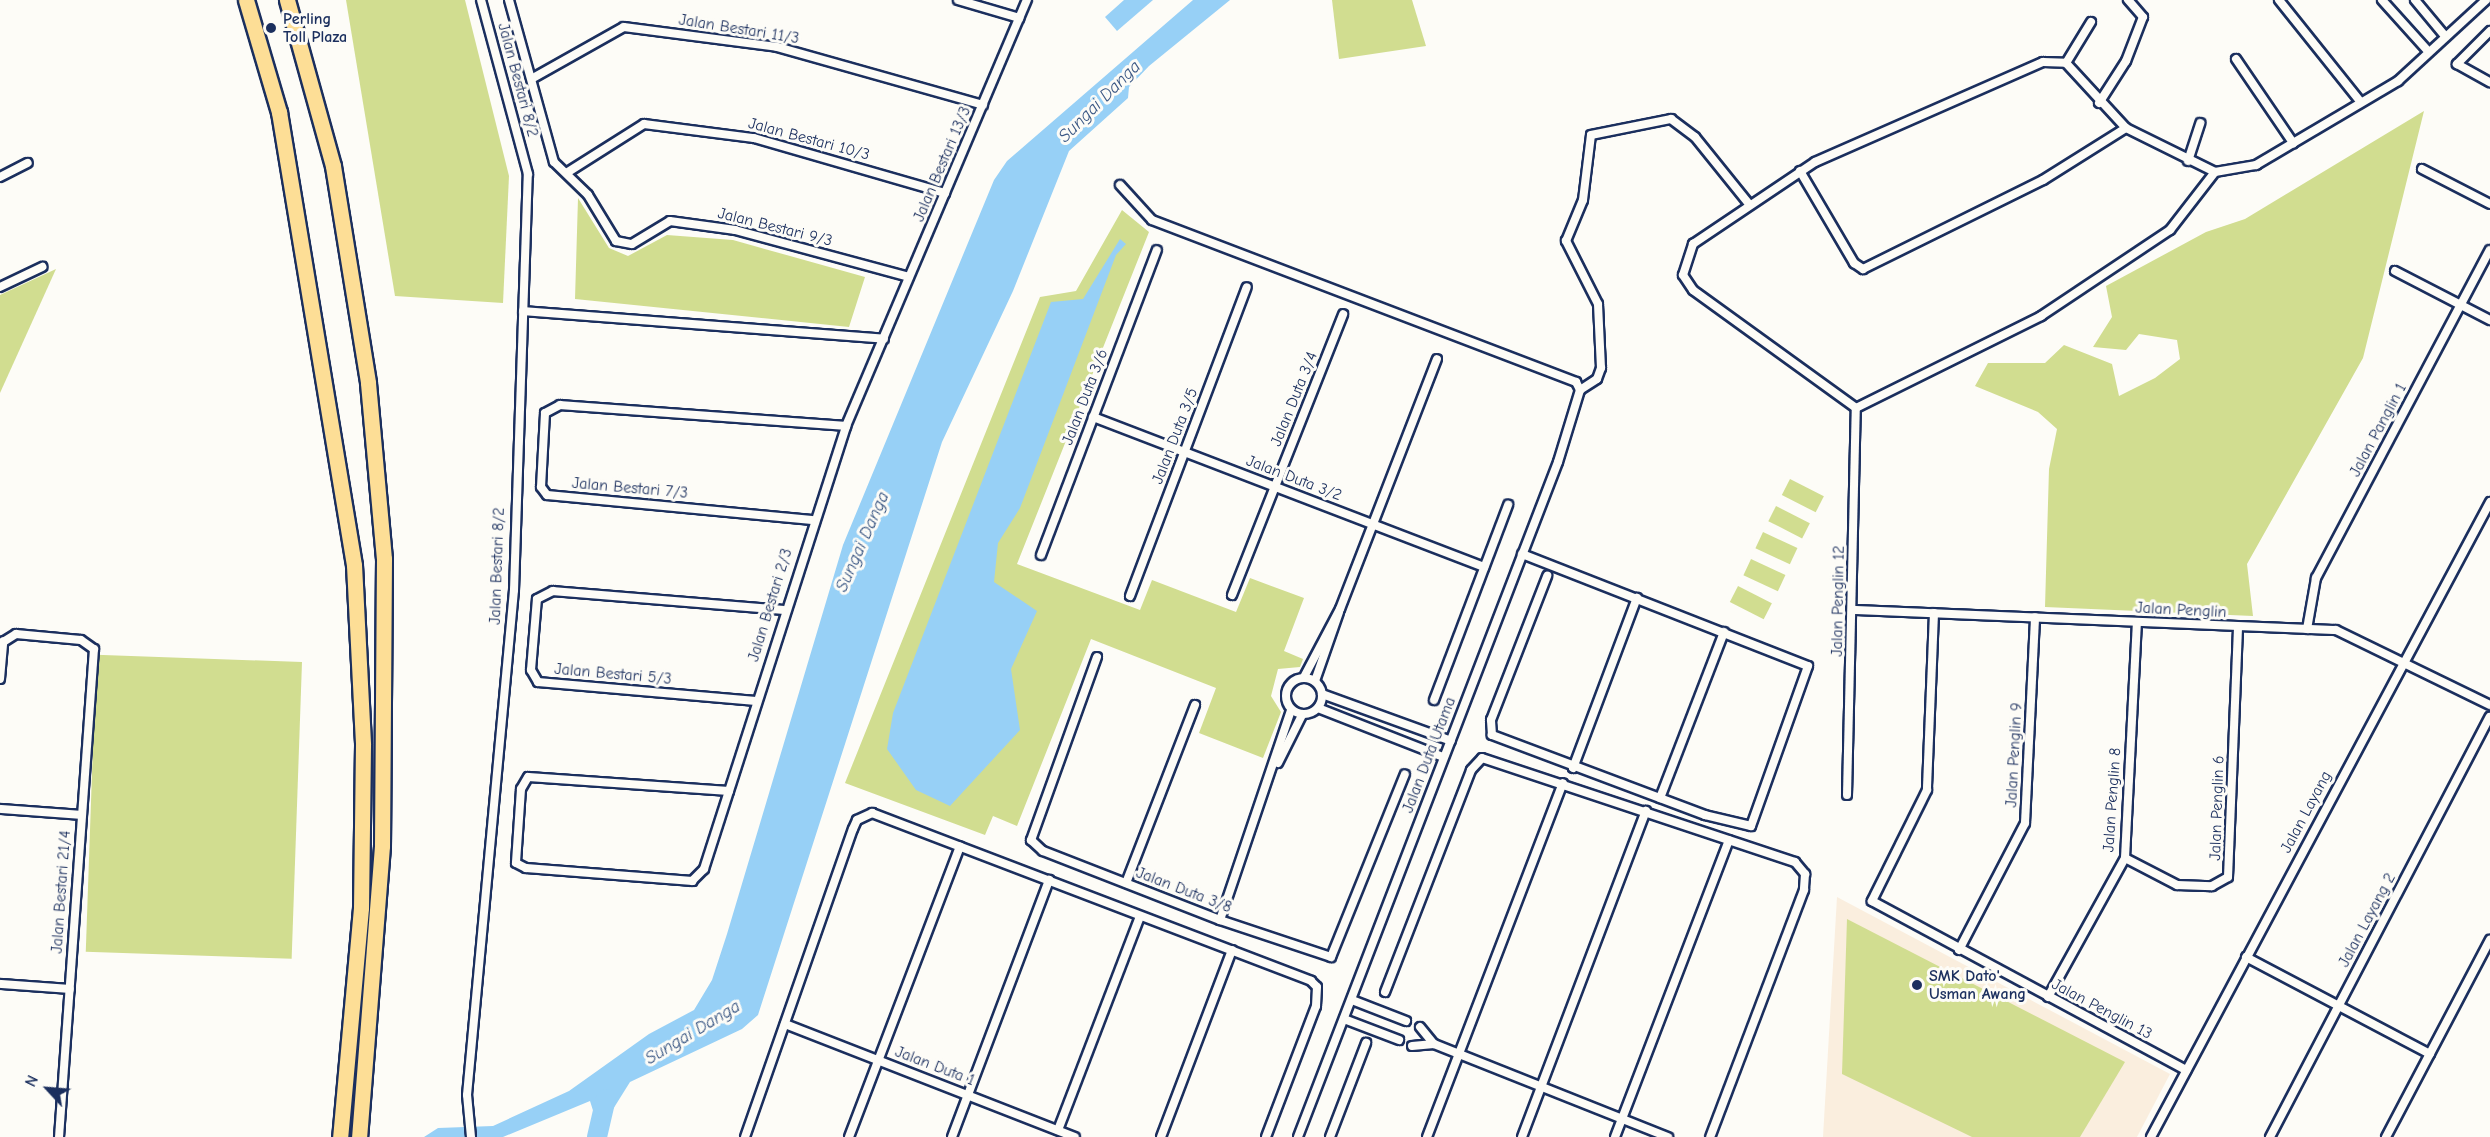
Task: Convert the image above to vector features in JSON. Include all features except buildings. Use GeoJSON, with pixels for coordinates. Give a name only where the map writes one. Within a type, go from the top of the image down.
{"type":"FeatureCollection","features":[{"type":"Feature","properties":{"kind":"highway"},"geometry":{"type":"LineString","coordinates":[[246,0],[257,30],[290,170],[354,564],[363,745],[361,897],[340,1135]]}},
{"type":"Feature","properties":{"kind":"highway"},"geometry":{"type":"LineString","coordinates":[[287,0],[335,177],[368,383],[384,559],[382,846],[359,1137]]}},
{"type":"Feature","properties":{"kind":"street","name":"Jalan Bestari 8/2"},"geometry":{"type":"LineString","coordinates":[[471,1137],[466,1095],[514,590],[528,174],[481,0]]}},
{"type":"Feature","properties":{"kind":"street"},"geometry":{"type":"LineString","coordinates":[[509,0],[533,78],[554,162],[568,172]]}},
{"type":"Feature","properties":{"kind":"street"},"geometry":{"type":"LineString","coordinates":[[957,0],[1019,18]]}},
{"type":"Feature","properties":{"kind":"street","name":"Jalan Bestari 13/3"},"geometry":{"type":"LineString","coordinates":[[884,339],[1027,0]]}},
{"type":"Feature","properties":{"kind":"street"},"geometry":{"type":"LineString","coordinates":[[2099,103],[2126,60],[2143,17],[2128,0]]}},
{"type":"Feature","properties":{"kind":"street"},"geometry":{"type":"LineString","coordinates":[[2279,0],[2360,101]]}},
{"type":"Feature","properties":{"kind":"street"},"geometry":{"type":"LineString","coordinates":[[2382,0],[2428,51]]}},
{"type":"Feature","properties":{"kind":"street"},"geometry":{"type":"LineString","coordinates":[[2415,0],[2445,36]]}},
{"type":"Feature","properties":{"kind":"street"},"geometry":{"type":"LineString","coordinates":[[2215,172],[2170,230],[2049,311],[1856,408],[1693,290],[1683,275],[1693,244],[1800,171],[2043,62],[2066,63],[2099,103],[2126,128],[2188,161],[2215,172],[2256,165],[2360,101],[2398,81],[2486,0]]}},
{"type":"Feature","properties":{"kind":"street"},"geometry":{"type":"LineString","coordinates":[[2066,63],[2091,22]]}},
{"type":"Feature","properties":{"kind":"street","name":"Jalan Bestari 11/3"},"geometry":{"type":"LineString","coordinates":[[533,78],[624,27],[777,47],[983,105]]}},
{"type":"Feature","properties":{"kind":"street"},"geometry":{"type":"LineString","coordinates":[[2490,31],[2457,64],[2490,82]]}},
{"type":"Feature","properties":{"kind":"street"},"geometry":{"type":"LineString","coordinates":[[2236,59],[2293,143]]}},
{"type":"Feature","properties":{"kind":"street"},"geometry":{"type":"LineString","coordinates":[[1120,185],[1152,220],[1578,386],[1599,374],[1601,335],[1598,304],[1566,241],[1583,200],[1591,135],[1671,119],[1695,137],[1749,204]]}},
{"type":"Feature","properties":{"kind":"street"},"geometry":{"type":"LineString","coordinates":[[2188,161],[2200,123]]}},
{"type":"Feature","properties":{"kind":"street","name":"Jalan Bestari 10/3"},"geometry":{"type":"LineString","coordinates":[[568,172],[644,124],[754,138],[945,193]]}},
{"type":"Feature","properties":{"kind":"street"},"geometry":{"type":"LineString","coordinates":[[1800,171],[1854,263],[1869,268],[2043,180],[2126,128]]}},
{"type":"Feature","properties":{"kind":"street"},"geometry":{"type":"LineString","coordinates":[[0,177],[28,163]]}},
{"type":"Feature","properties":{"kind":"street"},"geometry":{"type":"LineString","coordinates":[[2422,169],[2490,204]]}},
{"type":"Feature","properties":{"kind":"street","name":"Jalan Bestari 9/3"},"geometry":{"type":"LineString","coordinates":[[568,172],[612,236],[624,244],[670,221],[735,230],[909,277]]}},
{"type":"Feature","properties":{"kind":"street","name":"Jalan Duta 3/6"},"geometry":{"type":"LineString","coordinates":[[1041,555],[1157,249]]}},
{"type":"Feature","properties":{"kind":"street","name":"Jalan Panglin 1"},"geometry":{"type":"LineString","coordinates":[[2307,629],[2316,578],[2490,250]]}},
{"type":"Feature","properties":{"kind":"street"},"geometry":{"type":"LineString","coordinates":[[0,287],[42,267]]}},
{"type":"Feature","properties":{"kind":"street"},"geometry":{"type":"LineString","coordinates":[[2395,271],[2490,320]]}},
{"type":"Feature","properties":{"kind":"street","name":"Jalan Duta 3/5"},"geometry":{"type":"LineString","coordinates":[[1130,596],[1247,287]]}},
{"type":"Feature","properties":{"kind":"street"},"geometry":{"type":"LineString","coordinates":[[523,311],[884,339]]}},
{"type":"Feature","properties":{"kind":"street","name":"Jalan Duta 3/4"},"geometry":{"type":"LineString","coordinates":[[1232,595],[1343,314]]}},
{"type":"Feature","properties":{"kind":"street","name":"Jalan Bestari 2/3"},"geometry":{"type":"LineString","coordinates":[[729,791],[534,776],[524,779],[521,789],[515,857],[520,866],[692,881],[712,851],[812,520],[846,426],[884,339]]}},
{"type":"Feature","properties":{"kind":"street"},"geometry":{"type":"LineString","coordinates":[[1315,681],[1372,524],[1437,359]]}},
{"type":"Feature","properties":{"kind":"street","name":"Jalan Duta Utama"},"geometry":{"type":"LineString","coordinates":[[1298,1137],[1522,554],[1578,386]]}},
{"type":"Feature","properties":{"kind":"street","name":"Jalan Bestari 7/3"},"geometry":{"type":"LineString","coordinates":[[812,520],[547,495],[541,487],[544,420],[548,409],[560,405],[846,426]]}},
{"type":"Feature","properties":{"kind":"street","name":"Jalan Penglin 12"},"geometry":{"type":"LineString","coordinates":[[1846,795],[1854,610],[1856,408]]}},
{"type":"Feature","properties":{"kind":"street","name":"Jalan Duta 3/2"},"geometry":{"type":"LineString","coordinates":[[1093,417],[1484,567]]}},
{"type":"Feature","properties":{"kind":"street","name":"Jalan Layang"},"geometry":{"type":"LineString","coordinates":[[2151,1137],[2403,660],[2490,502]]}},
{"type":"Feature","properties":{"kind":"street"},"geometry":{"type":"LineString","coordinates":[[1434,700],[1508,505]]}},
{"type":"Feature","properties":{"kind":"street"},"geometry":{"type":"LineString","coordinates":[[1522,554],[1804,663],[1809,670],[1754,820],[1744,828],[1573,768],[1496,738],[1489,730],[1547,576]]}},
{"type":"Feature","properties":{"kind":"street","name":"Jalan Bestari 5/3"},"geometry":{"type":"LineString","coordinates":[[756,701],[538,682],[531,670],[535,605],[540,592],[553,591],[783,610]]}},
{"type":"Feature","properties":{"kind":"street"},"geometry":{"type":"LineString","coordinates":[[1573,768],[1637,598]]}},
{"type":"Feature","properties":{"kind":"street"},"geometry":{"type":"LineString","coordinates":[[1220,920],[1276,766],[1291,710],[1286,692],[1292,682],[1304,677],[1340,609]]}},
{"type":"Feature","properties":{"kind":"street","name":"Jalan Penglin"},"geometry":{"type":"LineString","coordinates":[[1854,610],[2307,629],[2349,633],[2490,705]]}},
{"type":"Feature","properties":{"kind":"street","name":"Jalan Penglin 13"},"geometry":{"type":"LineString","coordinates":[[1934,613],[1927,790],[1872,901],[1877,907],[2186,1070]]}},
{"type":"Feature","properties":{"kind":"street","name":"Jalan Penglin 9"},"geometry":{"type":"LineString","coordinates":[[1959,950],[2025,823],[2035,617]]}},
{"type":"Feature","properties":{"kind":"street","name":"Jalan Penglin 8"},"geometry":{"type":"LineString","coordinates":[[2048,997],[2125,858],[2137,622]]}},
{"type":"Feature","properties":{"kind":"street","name":"Jalan Penglin 6"},"geometry":{"type":"LineString","coordinates":[[2125,858],[2177,885],[2212,886],[2228,877],[2238,627]]}},
{"type":"Feature","properties":{"kind":"street"},"geometry":{"type":"LineString","coordinates":[[1660,798],[1724,632]]}},
{"type":"Feature","properties":{"kind":"street","name":"Jalan Bestari 21/4"},"geometry":{"type":"LineString","coordinates":[[1,643],[16,634],[81,640],[94,649],[59,1137]]}},
{"type":"Feature","properties":{"kind":"street"},"geometry":{"type":"LineString","coordinates":[[0,679],[1,643]]}},
{"type":"Feature","properties":{"kind":"street","name":"Jalan Duta 3/8"},"geometry":{"type":"LineString","coordinates":[[1097,657],[1031,840],[1043,851],[1220,920],[1331,957],[1405,774]]}},
{"type":"Feature","properties":{"kind":"street"},"geometry":{"type":"LineString","coordinates":[[1304,677],[1315,681],[1322,693],[1451,741]]}},
{"type":"Feature","properties":{"kind":"street"},"geometry":{"type":"LineString","coordinates":[[1318,708],[1322,693]]}},
{"type":"Feature","properties":{"kind":"street"},"geometry":{"type":"LineString","coordinates":[[1126,883],[1195,705]]}},
{"type":"Feature","properties":{"kind":"street"},"geometry":{"type":"LineString","coordinates":[[1276,766],[1302,715],[1318,708],[1443,757]]}},
{"type":"Feature","properties":{"kind":"street"},"geometry":{"type":"LineString","coordinates":[[1291,710],[1302,715]]}},
{"type":"Feature","properties":{"kind":"street","name":"Jalan Layang 2"},"geometry":{"type":"LineString","coordinates":[[2270,1137],[2490,717]]}},
{"type":"Feature","properties":{"kind":"street"},"geometry":{"type":"LineString","coordinates":[[1385,992],[1474,764],[1488,759],[1795,862],[1806,881],[1710,1137]]}},
{"type":"Feature","properties":{"kind":"street"},"geometry":{"type":"LineString","coordinates":[[1427,1137],[1563,783]]}},
{"type":"Feature","properties":{"kind":"street"},"geometry":{"type":"LineString","coordinates":[[0,809],[82,814]]}},
{"type":"Feature","properties":{"kind":"street"},"geometry":{"type":"LineString","coordinates":[[1522,1137],[1646,811]]}},
{"type":"Feature","properties":{"kind":"street"},"geometry":{"type":"LineString","coordinates":[[745,1137],[857,820],[881,815],[1232,950],[1317,987],[1316,1006],[1266,1137]]}},
{"type":"Feature","properties":{"kind":"street"},"geometry":{"type":"LineString","coordinates":[[1615,1137],[1729,840]]}},
{"type":"Feature","properties":{"kind":"street"},"geometry":{"type":"LineString","coordinates":[[849,1137],[960,846]]}},
{"type":"Feature","properties":{"kind":"street"},"geometry":{"type":"LineString","coordinates":[[952,1137],[1049,880]]}},
{"type":"Feature","properties":{"kind":"street"},"geometry":{"type":"LineString","coordinates":[[1058,1130],[1140,916]]}},
{"type":"Feature","properties":{"kind":"street"},"geometry":{"type":"LineString","coordinates":[[2386,1137],[2490,940]]}},
{"type":"Feature","properties":{"kind":"street"},"geometry":{"type":"LineString","coordinates":[[1161,1137],[1232,950]]}},
{"type":"Feature","properties":{"kind":"street"},"geometry":{"type":"LineString","coordinates":[[2246,957],[2430,1054]]}},
{"type":"Feature","properties":{"kind":"street"},"geometry":{"type":"LineString","coordinates":[[0,984],[70,989]]}},
{"type":"Feature","properties":{"kind":"street"},"geometry":{"type":"LineString","coordinates":[[1352,1000],[1406,1021]]}},
{"type":"Feature","properties":{"kind":"street"},"geometry":{"type":"LineString","coordinates":[[1344,1019],[1399,1040]]}},
{"type":"Feature","properties":{"kind":"street","name":"Jalan Duta 1"},"geometry":{"type":"LineString","coordinates":[[785,1024],[1075,1137]]}},
{"type":"Feature","properties":{"kind":"street"},"geometry":{"type":"LineString","coordinates":[[1420,1027],[1434,1044]]}},
{"type":"Feature","properties":{"kind":"street"},"geometry":{"type":"LineString","coordinates":[[1330,1137],[1366,1043]]}},
{"type":"Feature","properties":{"kind":"street"},"geometry":{"type":"LineString","coordinates":[[1412,1046],[1434,1044],[1668,1137]]}},
{"type":"Feature","properties":{"kind":"shaded area","name":"SMK Dato' Usman Awang"},"geometry":{"type":"Polygon","coordinates":[[[1837,897],[2170,1074],[2137,1137],[1823,1137],[1837,897]]]}},
{"type":"Feature","properties":{"kind":"green space"},"geometry":{"type":"Polygon","coordinates":[[[346,0],[465,0],[509,176],[503,303],[395,296],[346,0]]]}},
{"type":"Feature","properties":{"kind":"green space"},"geometry":{"type":"Polygon","coordinates":[[[1332,0],[1412,0],[1426,46],[1339,59],[1332,0]]]}},
{"type":"Feature","properties":{"kind":"green space"},"geometry":{"type":"Polygon","coordinates":[[[2424,111],[2363,358],[2247,564],[2253,616],[2045,607],[2049,469],[2057,429],[2038,412],[1975,386],[1988,363],[2045,363],[2064,345],[2112,364],[2119,396],[2155,378],[2180,359],[2177,340],[2139,334],[2126,350],[2093,347],[2112,317],[2106,286],[2206,232],[2245,219],[2424,111]]]}},
{"type":"Feature","properties":{"kind":"green space"},"geometry":{"type":"Polygon","coordinates":[[[578,198],[609,248],[628,256],[667,235],[733,240],[865,277],[849,327],[575,299],[578,198]]]}},
{"type":"Feature","properties":{"kind":"green space"},"geometry":{"type":"Polygon","coordinates":[[[1122,210],[1149,232],[1017,564],[1140,610],[1152,580],[1236,612],[1250,578],[1304,598],[1284,651],[1303,659],[1300,667],[1278,669],[1271,696],[1281,712],[1263,758],[1199,733],[1216,688],[1091,639],[1017,826],[993,816],[985,835],[845,783],[1040,297],[1076,291],[1122,210]]]}},
{"type":"Feature","properties":{"kind":"green space"},"geometry":{"type":"Polygon","coordinates":[[[56,269],[0,393],[0,295],[56,269]]]}},
{"type":"Feature","properties":{"kind":"green space"},"geometry":{"type":"Polygon","coordinates":[[[1790,479],[1824,496],[1816,512],[1782,495],[1790,479]]]}},
{"type":"Feature","properties":{"kind":"green space"},"geometry":{"type":"Polygon","coordinates":[[[1776,506],[1810,523],[1802,538],[1768,521],[1776,506]]]}},
{"type":"Feature","properties":{"kind":"green space"},"geometry":{"type":"Polygon","coordinates":[[[1763,532],[1797,548],[1790,564],[1755,548],[1763,532]]]}},
{"type":"Feature","properties":{"kind":"green space"},"geometry":{"type":"Polygon","coordinates":[[[1751,559],[1785,575],[1778,591],[1743,575],[1751,559]]]}},
{"type":"Feature","properties":{"kind":"green space"},"geometry":{"type":"Polygon","coordinates":[[[1738,586],[1772,603],[1764,619],[1730,602],[1738,586]]]}},
{"type":"Feature","properties":{"kind":"green space"},"geometry":{"type":"Polygon","coordinates":[[[96,655],[302,662],[292,959],[86,952],[96,655]]]}},
{"type":"Feature","properties":{"kind":"green space","name":"SMK Dato' Usman Awang"},"geometry":{"type":"Polygon","coordinates":[[[1847,919],[2125,1062],[2080,1137],[1972,1137],[1842,1074],[1847,919]]]}},
{"type":"Feature","properties":{"kind":"water"},"geometry":{"type":"Polygon","coordinates":[[[1124,0],[1153,0],[1117,31],[1105,17],[1124,0]]]}},
{"type":"Feature","properties":{"kind":"water","name":"Sungai Danga"},"geometry":{"type":"Polygon","coordinates":[[[1193,0],[1230,0],[1149,66],[1129,87],[1128,98],[1069,151],[1013,291],[942,442],[758,1015],[742,1029],[630,1082],[605,1122],[596,1120],[590,1101],[503,1137],[424,1137],[438,1128],[493,1126],[569,1091],[649,1034],[694,1010],[712,980],[727,934],[843,545],[994,180],[1007,161],[1193,0]]]}},
{"type":"Feature","properties":{"kind":"water"},"geometry":{"type":"Polygon","coordinates":[[[1120,239],[1126,244],[1116,255],[1020,508],[998,543],[994,582],[1037,611],[1011,669],[1020,730],[950,806],[916,790],[887,749],[893,713],[1051,302],[1083,299],[1120,239]]]}},
{"type":"Feature","properties":{"kind":"waterway"},"geometry":{"type":"LineString","coordinates":[[597,1137],[606,1099]]}},
{"type":"Feature","properties":{"kind":"place","name":"Perling Toll Plaza"},"geometry":{"type":"Point","coordinates":[271,28]}},
{"type":"Feature","properties":{"kind":"place","name":"SMK Dato' Usman Awang"},"geometry":{"type":"Point","coordinates":[1917,985]}}]}
